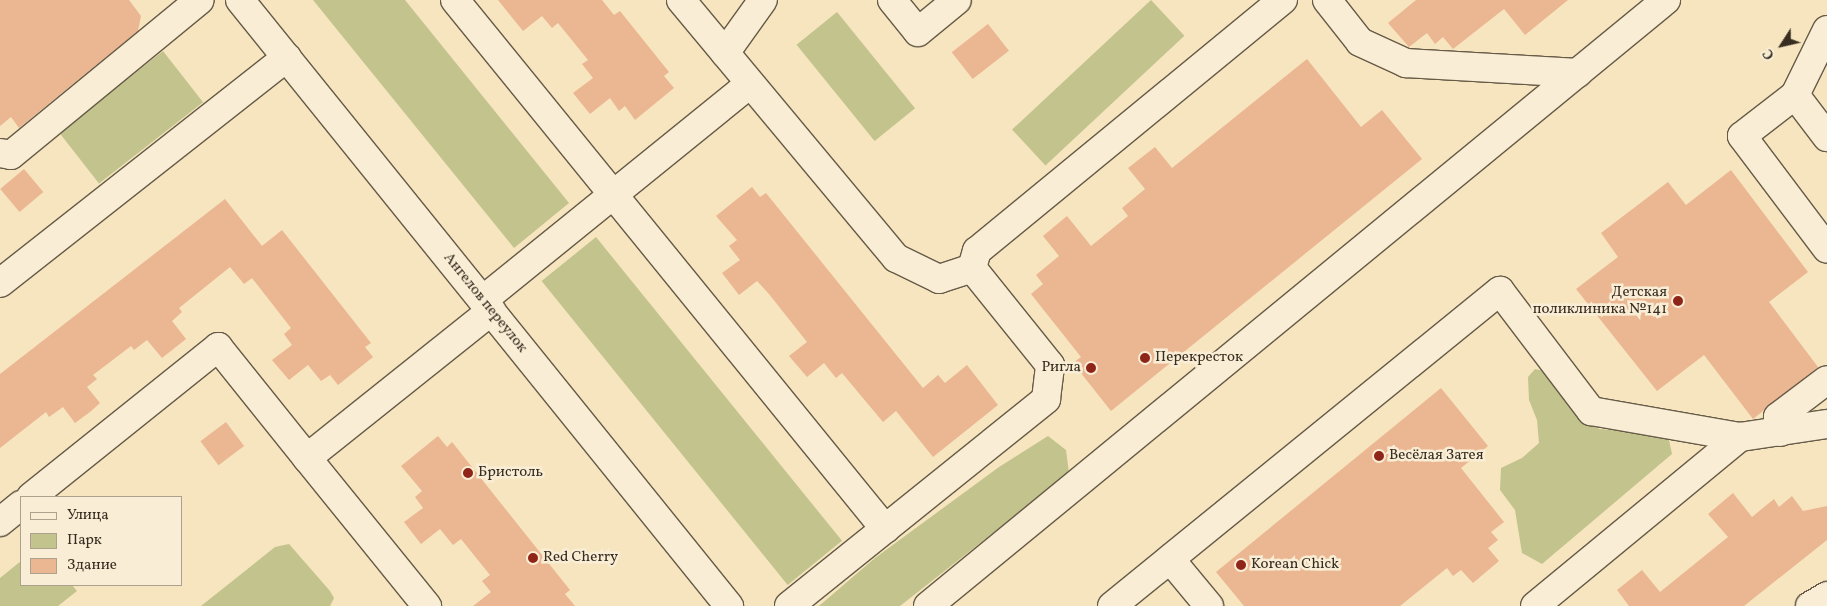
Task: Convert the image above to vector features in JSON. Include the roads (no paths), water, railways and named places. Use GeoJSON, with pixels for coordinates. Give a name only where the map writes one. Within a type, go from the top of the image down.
{"type":"FeatureCollection","features":[{"type":"Feature","properties":{"kind":"street"},"geometry":{"type":"LineString","coordinates":[[0,153],[11,155],[200,0]]}},
{"type":"Feature","properties":{"kind":"street","name":"Ангелов переулок"},"geometry":{"type":"LineString","coordinates":[[240,0],[729,606]]}},
{"type":"Feature","properties":{"kind":"street"},"geometry":{"type":"LineString","coordinates":[[455,0],[885,529]]}},
{"type":"Feature","properties":{"kind":"street"},"geometry":{"type":"LineString","coordinates":[[681,0],[896,258],[939,279],[972,268]]}},
{"type":"Feature","properties":{"kind":"street"},"geometry":{"type":"LineString","coordinates":[[725,53],[762,0]]}},
{"type":"Feature","properties":{"kind":"street"},"geometry":{"type":"LineString","coordinates":[[892,0],[918,32],[956,0]]}},
{"type":"Feature","properties":{"kind":"street"},"geometry":{"type":"LineString","coordinates":[[972,268],[977,251],[1283,0]]}},
{"type":"Feature","properties":{"kind":"street"},"geometry":{"type":"LineString","coordinates":[[1327,0],[1360,42],[1406,62],[1578,73]]}},
{"type":"Feature","properties":{"kind":"street"},"geometry":{"type":"LineString","coordinates":[[928,606],[1578,73],[1659,2]]}},
{"type":"Feature","properties":{"kind":"street"},"geometry":{"type":"LineString","coordinates":[[1827,30],[1795,96],[1742,136],[1827,249]]}},
{"type":"Feature","properties":{"kind":"street"},"geometry":{"type":"LineString","coordinates":[[0,283],[286,57]]}},
{"type":"Feature","properties":{"kind":"street"},"geometry":{"type":"LineString","coordinates":[[307,458],[487,306],[613,195],[750,84]]}},
{"type":"Feature","properties":{"kind":"street"},"geometry":{"type":"LineString","coordinates":[[1795,96],[1827,137]]}},
{"type":"Feature","properties":{"kind":"street"},"geometry":{"type":"LineString","coordinates":[[789,606],[1046,399],[1050,365],[972,268]]}},
{"type":"Feature","properties":{"kind":"street"},"geometry":{"type":"LineString","coordinates":[[1112,606],[1500,291],[1592,411],[1740,437],[1827,424]]}},
{"type":"Feature","properties":{"kind":"street"},"geometry":{"type":"LineString","coordinates":[[32,496],[218,347],[427,606]]}},
{"type":"Feature","properties":{"kind":"street"},"geometry":{"type":"LineString","coordinates":[[1780,432],[1778,417],[1827,380]]}},
{"type":"Feature","properties":{"kind":"street"},"geometry":{"type":"LineString","coordinates":[[1534,606],[1740,437]]}},
{"type":"Feature","properties":{"kind":"street"},"geometry":{"type":"LineString","coordinates":[[0,522],[20,506]]}},
{"type":"Feature","properties":{"kind":"street"},"geometry":{"type":"LineString","coordinates":[[1170,559],[1208,606]]}},
{"type":"Feature","properties":{"kind":"street"},"geometry":{"type":"LineString","coordinates":[[1810,606],[1827,596]]}},
{"type":"Feature","properties":{"kind":"place","name":"Детская поликлиника №141"},"geometry":{"type":"Point","coordinates":[1678,301]}},
{"type":"Feature","properties":{"kind":"place","name":"Перекресток"},"geometry":{"type":"Point","coordinates":[1145,358]}},
{"type":"Feature","properties":{"kind":"place","name":"Ригла"},"geometry":{"type":"Point","coordinates":[1091,368]}},
{"type":"Feature","properties":{"kind":"place","name":"Весёлая Затея"},"geometry":{"type":"Point","coordinates":[1379,456]}},
{"type":"Feature","properties":{"kind":"place","name":"Бристоль"},"geometry":{"type":"Point","coordinates":[468,473]}},
{"type":"Feature","properties":{"kind":"place","name":"Red Cherry"},"geometry":{"type":"Point","coordinates":[533,558]}},
{"type":"Feature","properties":{"kind":"place","name":"Korean Chick"},"geometry":{"type":"Point","coordinates":[1241,565]}}]}
